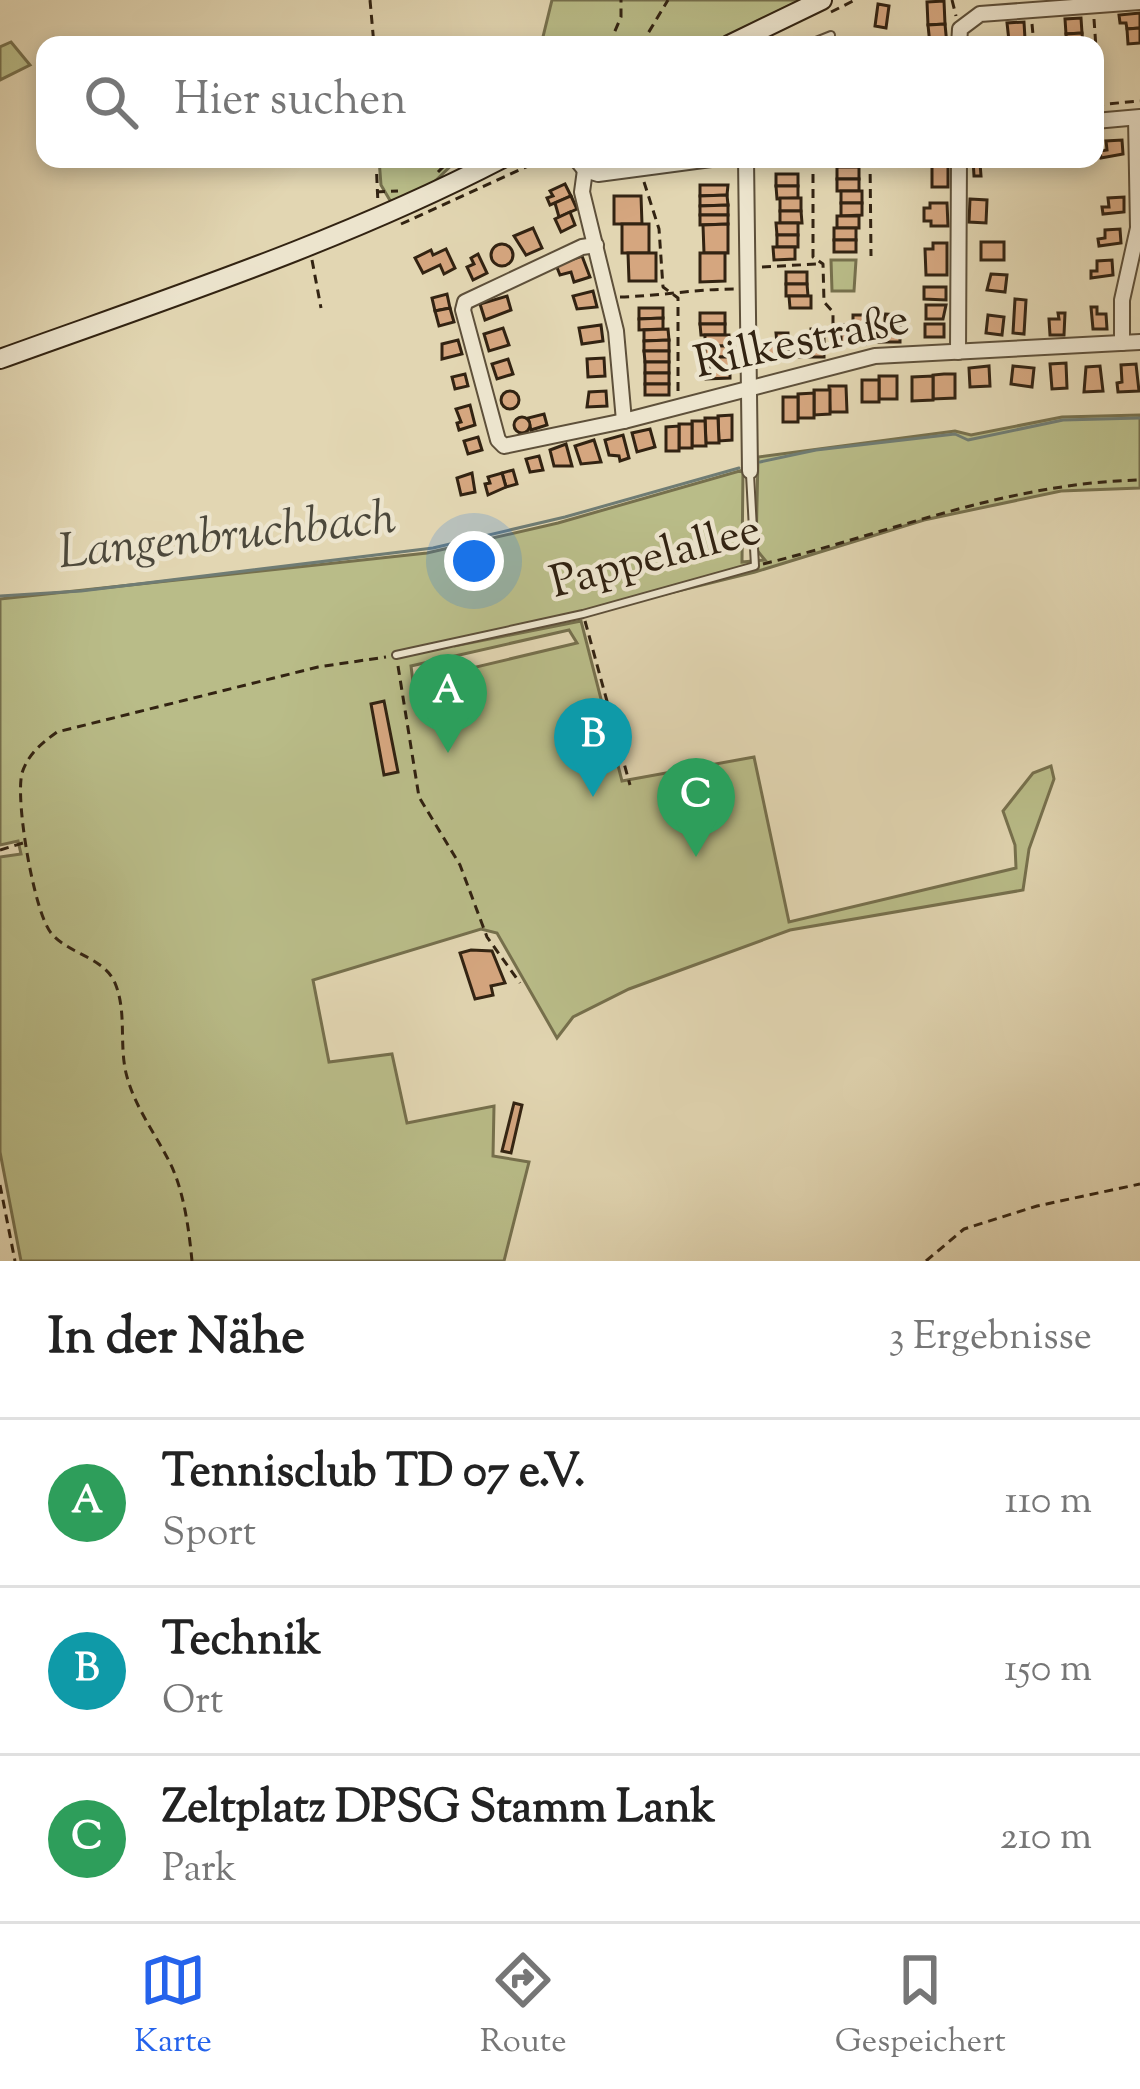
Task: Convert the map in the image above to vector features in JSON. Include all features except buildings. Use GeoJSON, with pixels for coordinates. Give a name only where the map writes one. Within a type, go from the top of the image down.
{"type":"FeatureCollection","features":[{"type":"Feature","properties":{"kind":"street"},"geometry":{"type":"LineString","coordinates":[[748,36],[822,0]]}},
{"type":"Feature","properties":{"kind":"street"},"geometry":{"type":"LineString","coordinates":[[961,36],[980,14],[1140,2]]}},
{"type":"Feature","properties":{"kind":"street"},"geometry":{"type":"LineString","coordinates":[[1104,114],[1138,117],[1138,228],[1122,300],[1122,343]]}},
{"type":"Feature","properties":{"kind":"street"},"geometry":{"type":"LineString","coordinates":[[0,358],[328,238],[483,168]]}},
{"type":"Feature","properties":{"kind":"street"},"geometry":{"type":"LineString","coordinates":[[575,168],[616,331],[624,421]]}},
{"type":"Feature","properties":{"kind":"street"},"geometry":{"type":"LineString","coordinates":[[586,168],[604,174],[648,168]]}},
{"type":"Feature","properties":{"kind":"street"},"geometry":{"type":"LineString","coordinates":[[746,168],[750,470]]}},
{"type":"Feature","properties":{"kind":"street"},"geometry":{"type":"LineString","coordinates":[[958,352],[959,168]]}},
{"type":"Feature","properties":{"kind":"street","name":"Rilkestraße"},"geometry":{"type":"LineString","coordinates":[[596,245],[471,297],[463,310],[501,444],[514,446],[624,421],[875,356],[1140,342]]}},
{"type":"Feature","properties":{"kind":"lane"},"geometry":{"type":"LineString","coordinates":[[750,470],[754,566]]}},
{"type":"Feature","properties":{"kind":"lane","name":"Pappelallee"},"geometry":{"type":"LineString","coordinates":[[396,655],[583,614],[754,566]]}},
{"type":"Feature","properties":{"kind":"path"},"geometry":{"type":"LineString","coordinates":[[370,0],[373,36]]}},
{"type":"Feature","properties":{"kind":"path"},"geometry":{"type":"LineString","coordinates":[[613,36],[621,17],[621,0]]}},
{"type":"Feature","properties":{"kind":"path"},"geometry":{"type":"LineString","coordinates":[[646,36],[668,0]]}},
{"type":"Feature","properties":{"kind":"path"},"geometry":{"type":"LineString","coordinates":[[952,0],[960,36]]}},
{"type":"Feature","properties":{"kind":"path"},"geometry":{"type":"LineString","coordinates":[[1094,6],[1095,36]]}},
{"type":"Feature","properties":{"kind":"path"},"geometry":{"type":"LineString","coordinates":[[1031,10],[1033,36]]}},
{"type":"Feature","properties":{"kind":"path"},"geometry":{"type":"LineString","coordinates":[[1104,111],[1140,101]]}},
{"type":"Feature","properties":{"kind":"path"},"geometry":{"type":"LineString","coordinates":[[376,168],[376,192],[410,190]]}},
{"type":"Feature","properties":{"kind":"path"},"geometry":{"type":"LineString","coordinates":[[432,179],[442,168]]}},
{"type":"Feature","properties":{"kind":"path"},"geometry":{"type":"LineString","coordinates":[[813,168],[813,257],[817,264]]}},
{"type":"Feature","properties":{"kind":"path"},"geometry":{"type":"LineString","coordinates":[[871,168],[871,256]]}},
{"type":"Feature","properties":{"kind":"path"},"geometry":{"type":"LineString","coordinates":[[641,169],[659,229],[663,287],[678,298],[678,407]]}},
{"type":"Feature","properties":{"kind":"path"},"geometry":{"type":"LineString","coordinates":[[312,258],[321,308]]}},
{"type":"Feature","properties":{"kind":"path"},"geometry":{"type":"LineString","coordinates":[[748,267],[823,264],[824,302],[833,312],[833,367]]}},
{"type":"Feature","properties":{"kind":"path"},"geometry":{"type":"LineString","coordinates":[[609,297],[749,289]]}},
{"type":"Feature","properties":{"kind":"path","name":"Pappelallee"},"geometry":{"type":"LineString","coordinates":[[754,566],[1012,494],[1079,482],[1140,480]]}},
{"type":"Feature","properties":{"kind":"path"},"geometry":{"type":"LineString","coordinates":[[583,614],[630,785]]}},
{"type":"Feature","properties":{"kind":"path"},"geometry":{"type":"LineString","coordinates":[[192,1261],[172,1166],[143,1119],[125,1071],[122,1000],[112,975],[65,947],[47,929],[25,843],[20,798],[23,772],[36,747],[57,732],[318,667],[396,655],[419,797],[460,865],[487,937],[520,983]]}},
{"type":"Feature","properties":{"kind":"path"},"geometry":{"type":"LineString","coordinates":[[0,850],[25,843]]}},
{"type":"Feature","properties":{"kind":"path"},"geometry":{"type":"LineString","coordinates":[[926,1261],[964,1229],[1037,1206],[1140,1184]]}},
{"type":"Feature","properties":{"kind":"path"},"geometry":{"type":"LineString","coordinates":[[0,1185],[15,1261]]}},
{"type":"Feature","properties":{"kind":"green space"},"geometry":{"type":"Polygon","coordinates":[[[552,0],[801,0],[727,36],[543,36],[552,0]]]}},
{"type":"Feature","properties":{"kind":"green space"},"geometry":{"type":"Polygon","coordinates":[[[11,42],[30,65],[0,80],[0,47],[11,42]]]}},
{"type":"Feature","properties":{"kind":"green space"},"geometry":{"type":"Polygon","coordinates":[[[380,168],[449,168],[430,186],[391,202],[381,185],[380,168]]]}},
{"type":"Feature","properties":{"kind":"green space"},"geometry":{"type":"Polygon","coordinates":[[[831,260],[856,260],[854,291],[832,291],[831,260]]]}},
{"type":"Feature","properties":{"kind":"green space"},"geometry":{"type":"Polygon","coordinates":[[[1140,415],[1140,488],[1061,491],[924,520],[755,572],[454,646],[581,621],[622,781],[754,757],[789,922],[1016,868],[1015,845],[1003,811],[1033,773],[1051,766],[1054,779],[1029,849],[1023,890],[790,930],[629,989],[573,1017],[557,1038],[497,933],[481,929],[313,980],[329,1062],[392,1054],[407,1123],[494,1106],[493,1156],[529,1162],[504,1261],[21,1261],[0,1152],[0,857],[21,854],[18,841],[0,845],[0,599],[427,553],[558,523],[743,470],[742,562],[765,560],[756,549],[758,457],[955,431],[971,435],[1062,417],[1140,415]],[[569,630],[411,666],[413,682],[577,643],[569,630]],[[445,689],[428,692],[434,726],[452,722],[445,689]]]}},
{"type":"Feature","properties":{"kind":"waterway","name":"Langenbruchbach"},"geometry":{"type":"LineString","coordinates":[[760,462],[816,450],[955,434],[968,440],[1063,420],[1140,418]]}},
{"type":"Feature","properties":{"kind":"waterway","name":"Langenbruchbach"},"geometry":{"type":"LineString","coordinates":[[0,596],[81,591],[433,548],[739,468]]}},
{"type":"Feature","properties":{"kind":"place","name":"Tennisclub TD 07 e.V."},"geometry":{"type":"Point","coordinates":[448,753]}},
{"type":"Feature","properties":{"kind":"place","name":"Technik"},"geometry":{"type":"Point","coordinates":[593,797]}},
{"type":"Feature","properties":{"kind":"place","name":"Zeltplatz DPSG Stamm Lank"},"geometry":{"type":"Point","coordinates":[696,857]}}]}
